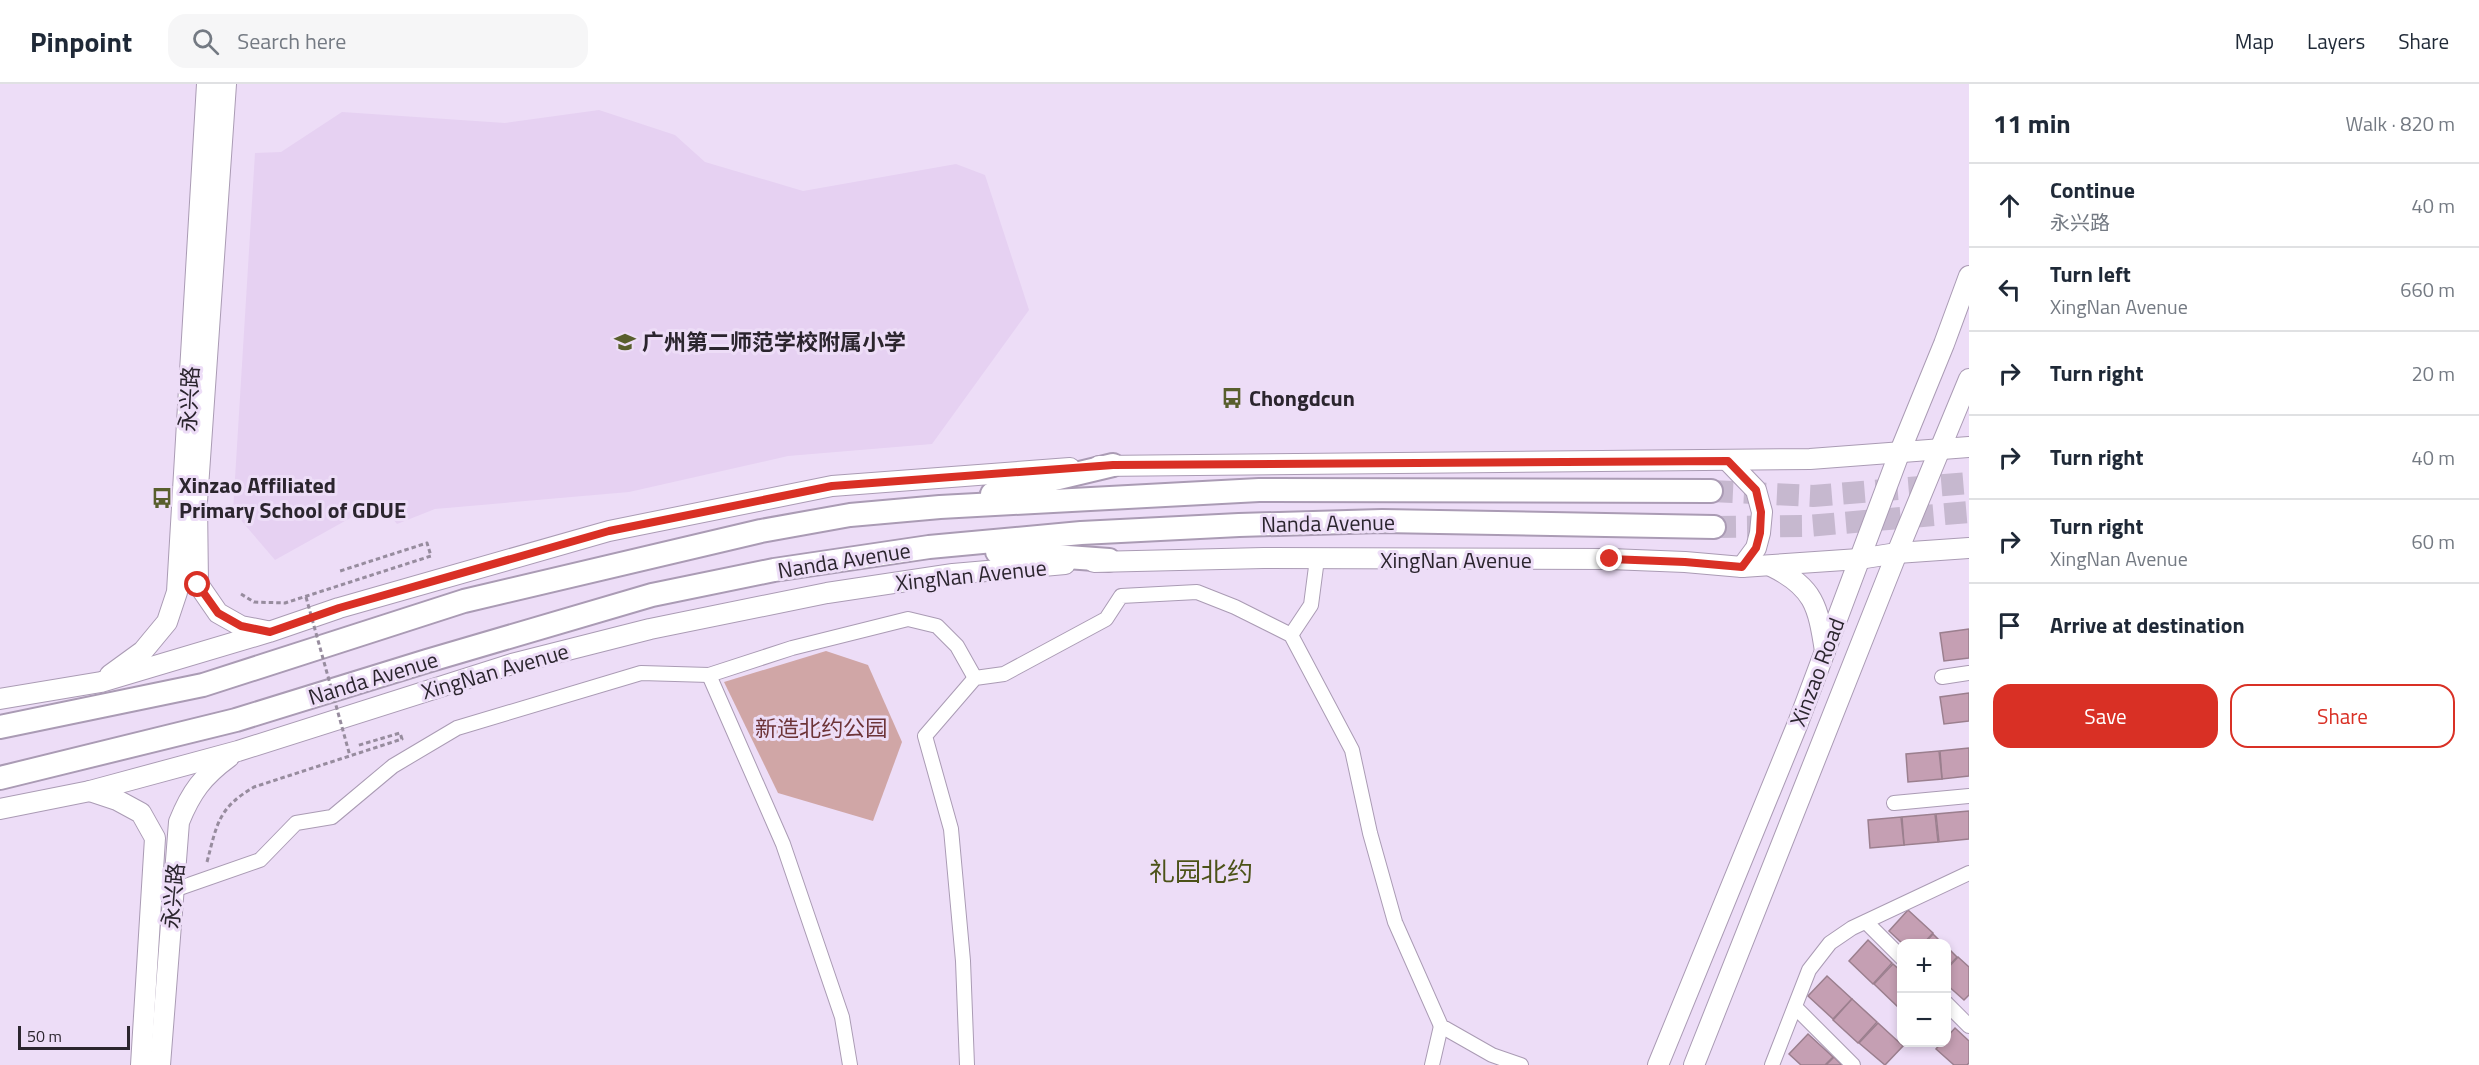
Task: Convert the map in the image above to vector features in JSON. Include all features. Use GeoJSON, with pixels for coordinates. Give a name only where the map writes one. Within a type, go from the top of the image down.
{"type":"FeatureCollection","features":[{"type":"Feature","properties":{"kind":"highway"},"geometry":{"type":"LineString","coordinates":[[940,507],[1113,465]]}},
{"type":"Feature","properties":{"kind":"highway","name":"Nanda Avenue"},"geometry":{"type":"LineString","coordinates":[[0,727],[202,685],[464,601],[761,531],[850,515],[940,507],[1258,490],[1711,491]]}},
{"type":"Feature","properties":{"kind":"highway","name":"Nanda Avenue"},"geometry":{"type":"LineString","coordinates":[[0,778],[236,720],[652,595],[774,570],[929,547],[1082,533],[1382,521],[1714,527]]}},
{"type":"Feature","properties":{"kind":"highway"},"geometry":{"type":"LineString","coordinates":[[929,547],[1109,560]]}},
{"type":"Feature","properties":{"kind":"main road","name":"永兴路"},"geometry":{"type":"LineString","coordinates":[[101,682],[143,651],[166,622],[177,592],[207,84]]}},
{"type":"Feature","properties":{"kind":"main road","name":"永兴路"},"geometry":{"type":"LineString","coordinates":[[226,84],[197,502],[198,585],[218,613],[241,626],[270,632]]}},
{"type":"Feature","properties":{"kind":"main road","name":"Xinzao Road"},"geometry":{"type":"LineString","coordinates":[[1658,1065],[1825,654],[1899,454],[1969,276]]}},
{"type":"Feature","properties":{"kind":"main road","name":"Xinzao Road"},"geometry":{"type":"LineString","coordinates":[[1694,1065],[1897,553],[1969,380]]}},
{"type":"Feature","properties":{"kind":"main road"},"geometry":{"type":"LineString","coordinates":[[0,699],[101,682],[270,632],[339,608],[609,531],[832,486],[1113,465],[1728,461],[1899,454],[1969,447]]}},
{"type":"Feature","properties":{"kind":"main road"},"geometry":{"type":"LineString","coordinates":[[1728,461],[1756,490],[1761,512],[1760,533],[1756,548],[1742,567]]}},
{"type":"Feature","properties":{"kind":"main road","name":"XingNan Avenue"},"geometry":{"type":"LineString","coordinates":[[0,809],[90,791],[238,751],[512,664],[650,629],[827,593],[952,574],[1109,560],[1317,558],[1610,559],[1742,567],[1969,548]]}},
{"type":"Feature","properties":{"kind":"main road"},"geometry":{"type":"LineString","coordinates":[[1770,566],[1789,575],[1805,590],[1819,612],[1825,654]]}},
{"type":"Feature","properties":{"kind":"main road","name":"永兴路"},"geometry":{"type":"LineString","coordinates":[[160,1065],[179,822],[190,796],[210,771],[238,751]]}},
{"type":"Feature","properties":{"kind":"main road","name":"永兴路"},"geometry":{"type":"LineString","coordinates":[[90,791],[117,800],[141,813],[155,838],[141,1065]]}},
{"type":"Feature","properties":{"kind":"street"},"geometry":{"type":"LineString","coordinates":[[1291,635],[1311,605],[1317,558]]}},
{"type":"Feature","properties":{"kind":"street"},"geometry":{"type":"LineString","coordinates":[[967,1065],[963,962],[951,829],[925,736],[975,678],[1004,674],[1106,619],[1121,596],[1197,592],[1235,607],[1291,635],[1352,750],[1370,833],[1395,922],[1441,1026],[1492,1055],[1521,1065]]}},
{"type":"Feature","properties":{"kind":"street"},"geometry":{"type":"LineString","coordinates":[[152,891],[174,890],[260,860],[296,823],[332,817],[393,766],[457,728],[641,673],[709,675],[792,648],[908,619],[937,626],[957,646],[975,678]]}},
{"type":"Feature","properties":{"kind":"street"},"geometry":{"type":"LineString","coordinates":[[1942,677],[1969,673]]}},
{"type":"Feature","properties":{"kind":"street"},"geometry":{"type":"LineString","coordinates":[[709,675],[783,844],[842,1017],[850,1065]]}},
{"type":"Feature","properties":{"kind":"street"},"geometry":{"type":"LineString","coordinates":[[1894,803],[1969,796]]}},
{"type":"Feature","properties":{"kind":"street"},"geometry":{"type":"LineString","coordinates":[[1772,1065],[1809,970],[1830,943],[1866,922],[1969,874]]}},
{"type":"Feature","properties":{"kind":"street"},"geometry":{"type":"LineString","coordinates":[[1866,922],[1897,953]]}},
{"type":"Feature","properties":{"kind":"street"},"geometry":{"type":"LineString","coordinates":[[1795,1007],[1853,1065]]}},
{"type":"Feature","properties":{"kind":"street"},"geometry":{"type":"LineString","coordinates":[[1951,1008],[1969,1026]]}},
{"type":"Feature","properties":{"kind":"street"},"geometry":{"type":"LineString","coordinates":[[1431,1065],[1441,1026]]}},
{"type":"Feature","properties":{"kind":"path"},"geometry":{"type":"LineString","coordinates":[[241,594],[254,602],[285,603],[431,556],[428,543],[340,571]]}},
{"type":"Feature","properties":{"kind":"path"},"geometry":{"type":"LineString","coordinates":[[306,597],[350,756]]}},
{"type":"Feature","properties":{"kind":"path"},"geometry":{"type":"LineString","coordinates":[[207,862],[219,819],[227,806],[240,795],[254,787],[402,739],[400,733],[356,746]]}},
{"type":"Feature","properties":{"kind":"shaded area","name":"广州第二师范学校附属小学"},"geometry":{"type":"Polygon","coordinates":[[[599,110],[675,135],[705,162],[803,191],[956,164],[985,175],[1029,310],[932,444],[788,456],[629,492],[435,509],[397,524],[379,502],[275,560],[233,511],[255,153],[281,152],[342,112],[505,123],[599,110]]]}},
{"type":"Feature","properties":{"kind":"green space","name":"新造北约公园"},"geometry":{"type":"Polygon","coordinates":[[[826,651],[868,665],[902,742],[873,821],[778,793],[724,682],[826,651]]]}},
{"type":"Feature","properties":{"kind":"building"},"geometry":{"type":"Polygon","coordinates":[[[1969,629],[1969,658],[1944,661],[1940,633],[1969,629]]]}},
{"type":"Feature","properties":{"kind":"building"},"geometry":{"type":"Polygon","coordinates":[[[1969,693],[1969,721],[1944,724],[1940,697],[1969,693]]]}},
{"type":"Feature","properties":{"kind":"building"},"geometry":{"type":"Polygon","coordinates":[[[1969,748],[1969,776],[1942,779],[1940,751],[1969,748]]]}},
{"type":"Feature","properties":{"kind":"building"},"geometry":{"type":"Polygon","coordinates":[[[1939,751],[1942,779],[1908,782],[1906,754],[1939,751]]]}},
{"type":"Feature","properties":{"kind":"building"},"geometry":{"type":"Polygon","coordinates":[[[1969,811],[1969,839],[1939,842],[1936,814],[1969,811]]]}},
{"type":"Feature","properties":{"kind":"building"},"geometry":{"type":"Polygon","coordinates":[[[1935,814],[1938,842],[1904,845],[1902,817],[1935,814]]]}},
{"type":"Feature","properties":{"kind":"building"},"geometry":{"type":"Polygon","coordinates":[[[1901,817],[1904,845],[1870,848],[1868,820],[1901,817]]]}},
{"type":"Feature","properties":{"kind":"building"},"geometry":{"type":"Polygon","coordinates":[[[1908,910],[1933,933],[1928,939],[1898,939],[1889,931],[1908,910]]]}},
{"type":"Feature","properties":{"kind":"building"},"geometry":{"type":"Polygon","coordinates":[[[1933,934],[1938,939],[1928,939],[1933,934]]]}},
{"type":"Feature","properties":{"kind":"building"},"geometry":{"type":"Polygon","coordinates":[[[1868,940],[1892,963],[1873,984],[1849,961],[1868,940]]]}},
{"type":"Feature","properties":{"kind":"building"},"geometry":{"type":"Polygon","coordinates":[[[1951,951],[1957,957],[1951,964],[1951,951]]]}},
{"type":"Feature","properties":{"kind":"building"},"geometry":{"type":"Polygon","coordinates":[[[1958,957],[1969,967],[1969,995],[1964,1000],[1951,988],[1951,965],[1958,957]]]}},
{"type":"Feature","properties":{"kind":"building"},"geometry":{"type":"Polygon","coordinates":[[[1893,964],[1897,968],[1897,1006],[1874,984],[1893,964]]]}},
{"type":"Feature","properties":{"kind":"building"},"geometry":{"type":"Polygon","coordinates":[[[1827,976],[1852,999],[1833,1019],[1808,996],[1827,976]]]}},
{"type":"Feature","properties":{"kind":"building"},"geometry":{"type":"Polygon","coordinates":[[[1852,999],[1877,1022],[1858,1043],[1833,1020],[1852,999]]]}},
{"type":"Feature","properties":{"kind":"building"},"geometry":{"type":"Polygon","coordinates":[[[1878,1023],[1897,1040],[1897,1047],[1902,1047],[1885,1065],[1859,1043],[1878,1023]]]}},
{"type":"Feature","properties":{"kind":"building"},"geometry":{"type":"Polygon","coordinates":[[[1955,1028],[1969,1041],[1969,1063],[1967,1065],[1954,1065],[1936,1049],[1951,1047],[1951,1032],[1955,1028]]]}},
{"type":"Feature","properties":{"kind":"building"},"geometry":{"type":"Polygon","coordinates":[[[1808,1034],[1833,1057],[1825,1065],[1801,1065],[1789,1054],[1808,1034]]]}},
{"type":"Feature","properties":{"kind":"building"},"geometry":{"type":"Polygon","coordinates":[[[1834,1057],[1842,1065],[1826,1065],[1834,1057]]]}},
{"type":"Feature","properties":{"kind":"tunnel"},"geometry":{"type":"LineString","coordinates":[[1711,491],[1813,496],[1969,483]]}},
{"type":"Feature","properties":{"kind":"tunnel"},"geometry":{"type":"LineString","coordinates":[[1714,527],[1808,526],[1969,512]]}},
{"type":"Feature","properties":{"kind":"place","name":"广州第二师范学校附属小学"},"geometry":{"type":"Point","coordinates":[625,342]}},
{"type":"Feature","properties":{"kind":"place","name":"Chongdcun"},"geometry":{"type":"Point","coordinates":[1232,398]}},
{"type":"Feature","properties":{"kind":"place","name":"Xinzao Affiliated Primary School of GDUE"},"geometry":{"type":"Point","coordinates":[162,498]}},
{"type":"Feature","properties":{"kind":"district","name":"礼园北约"},"geometry":{"type":"Point","coordinates":[1201,872]}},
{"type":"Feature","properties":{"kind":"route"},"geometry":{"type":"LineString","coordinates":[[198,585],[218,613],[241,626],[270,632],[339,608],[609,531],[832,486],[1113,465],[1728,461],[1747,478],[1756,490],[1761,512],[1760,533],[1756,548],[1742,567],[1610,559]]}}]}
